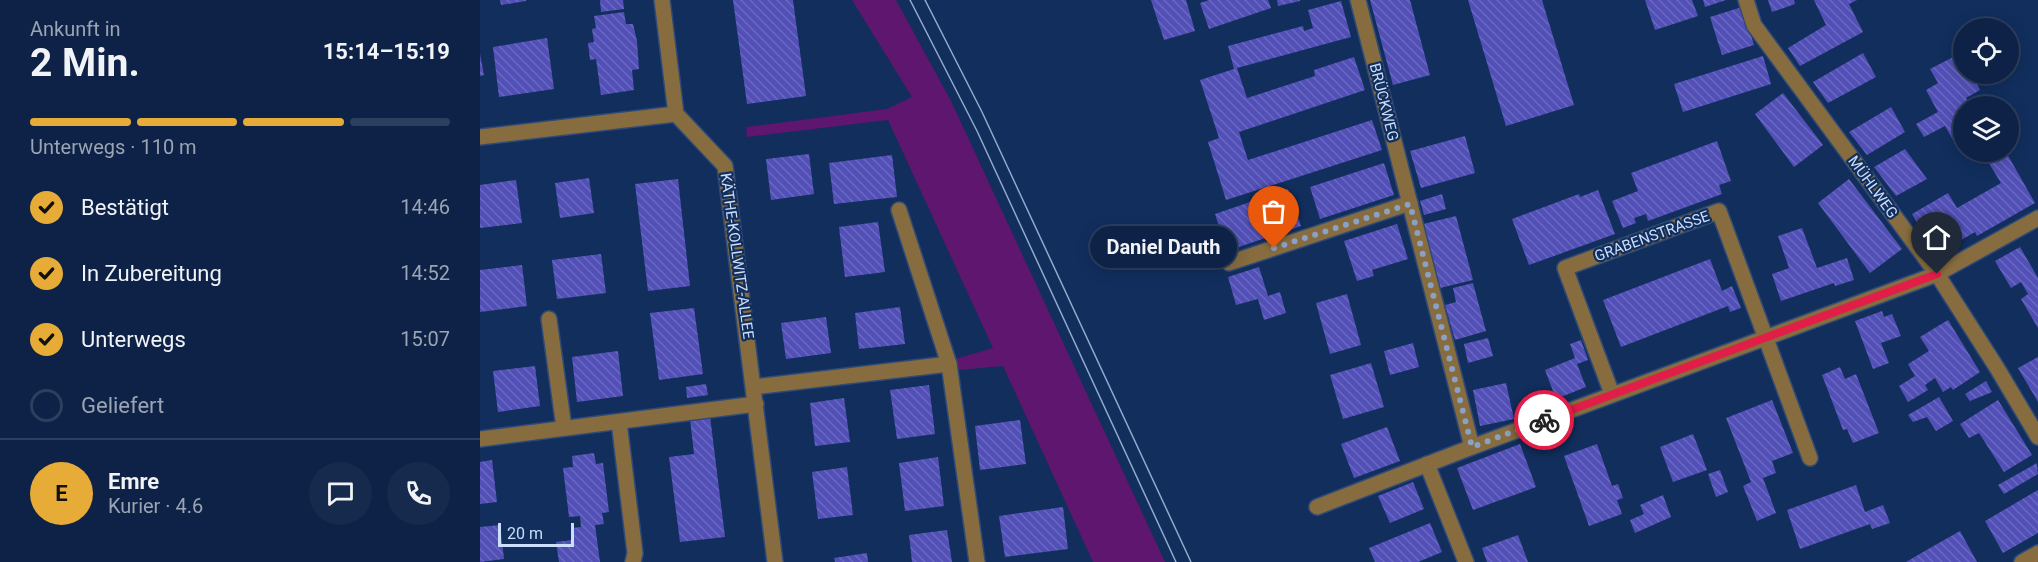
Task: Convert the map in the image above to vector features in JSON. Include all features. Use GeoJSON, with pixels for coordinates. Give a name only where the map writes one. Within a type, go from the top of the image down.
{"type":"FeatureCollection","features":[{"type":"Feature","properties":{"kind":"street"},"geometry":{"type":"LineString","coordinates":[[480,137],[676,114],[662,0]]}},
{"type":"Feature","properties":{"kind":"street","name":"BRÜCKWEG"},"geometry":{"type":"LineString","coordinates":[[1358,0],[1472,447]]}},
{"type":"Feature","properties":{"kind":"street","name":"MÜHLWEG"},"geometry":{"type":"LineString","coordinates":[[1746,0],[1754,25],[1937,274],[2038,437]]}},
{"type":"Feature","properties":{"kind":"street","name":"KÄTHE-KOLLWITZ-ALLEE"},"geometry":{"type":"LineString","coordinates":[[676,114],[725,166],[775,562]]}},
{"type":"Feature","properties":{"kind":"street"},"geometry":{"type":"LineString","coordinates":[[1229,263],[1410,204]]}},
{"type":"Feature","properties":{"kind":"street"},"geometry":{"type":"LineString","coordinates":[[899,210],[949,364],[976,562]]}},
{"type":"Feature","properties":{"kind":"street","name":"GRABENSTRASSE"},"geometry":{"type":"LineString","coordinates":[[1612,394],[1565,268],[1719,211],[1810,458]]}},
{"type":"Feature","properties":{"kind":"street"},"geometry":{"type":"LineString","coordinates":[[1317,507],[1612,394],[1937,274],[2038,218]]}},
{"type":"Feature","properties":{"kind":"street"},"geometry":{"type":"LineString","coordinates":[[549,319],[564,428]]}},
{"type":"Feature","properties":{"kind":"street"},"geometry":{"type":"LineString","coordinates":[[754,387],[949,364]]}},
{"type":"Feature","properties":{"kind":"street"},"geometry":{"type":"LineString","coordinates":[[480,439],[756,404]]}},
{"type":"Feature","properties":{"kind":"street"},"geometry":{"type":"LineString","coordinates":[[619,422],[635,553],[633,562]]}},
{"type":"Feature","properties":{"kind":"street"},"geometry":{"type":"LineString","coordinates":[[1427,464],[1466,562]]}},
{"type":"Feature","properties":{"kind":"street"},"geometry":{"type":"LineString","coordinates":[[2022,562],[2038,553]]}},
{"type":"Feature","properties":{"kind":"shaded area"},"geometry":{"type":"Polygon","coordinates":[[[852,0],[896,0],[951,101],[1165,562],[1093,562],[1003,366],[959,370],[955,359],[993,348],[888,120],[747,137],[746,127],[887,109],[912,97],[852,0]]]}},
{"type":"Feature","properties":{"kind":"building"},"geometry":{"type":"Polygon","coordinates":[[[500,0],[526,0],[526,1],[501,5],[500,0]]]}},
{"type":"Feature","properties":{"kind":"building"},"geometry":{"type":"Polygon","coordinates":[[[600,0],[623,0],[624,9],[601,12],[600,0]]]}},
{"type":"Feature","properties":{"kind":"building"},"geometry":{"type":"Polygon","coordinates":[[[733,0],[793,0],[806,96],[747,104],[733,0]]]}},
{"type":"Feature","properties":{"kind":"building"},"geometry":{"type":"Polygon","coordinates":[[[1151,0],[1186,0],[1195,31],[1164,40],[1151,0]]]}},
{"type":"Feature","properties":{"kind":"building"},"geometry":{"type":"Polygon","coordinates":[[[1209,0],[1268,0],[1271,8],[1209,29],[1200,3],[1209,0]]]}},
{"type":"Feature","properties":{"kind":"building"},"geometry":{"type":"Polygon","coordinates":[[[1277,0],[1300,0],[1300,1],[1278,6],[1277,0]]]}},
{"type":"Feature","properties":{"kind":"building"},"geometry":{"type":"Polygon","coordinates":[[[1370,0],[1410,0],[1430,75],[1393,85],[1370,0]]]}},
{"type":"Feature","properties":{"kind":"building"},"geometry":{"type":"Polygon","coordinates":[[[1468,0],[1542,0],[1574,105],[1506,126],[1468,0]]]}},
{"type":"Feature","properties":{"kind":"building"},"geometry":{"type":"Polygon","coordinates":[[[1645,0],[1692,0],[1698,16],[1655,30],[1645,0]]]}},
{"type":"Feature","properties":{"kind":"building"},"geometry":{"type":"Polygon","coordinates":[[[1703,0],[1726,0],[1705,7],[1703,0]]]}},
{"type":"Feature","properties":{"kind":"building"},"geometry":{"type":"Polygon","coordinates":[[[1768,0],[1794,0],[1795,4],[1772,12],[1768,0]]]}},
{"type":"Feature","properties":{"kind":"building"},"geometry":{"type":"Polygon","coordinates":[[[1814,0],[1857,0],[1849,4],[1863,32],[1800,66],[1788,48],[1826,25],[1814,0]]]}},
{"type":"Feature","properties":{"kind":"building"},"geometry":{"type":"Polygon","coordinates":[[[1341,1],[1351,37],[1237,68],[1247,98],[1315,76],[1314,70],[1354,57],[1365,90],[1239,132],[1248,160],[1372,120],[1382,150],[1226,200],[1208,142],[1219,138],[1200,80],[1234,69],[1228,46],[1303,26],[1304,31],[1313,28],[1308,10],[1341,1]]]}},
{"type":"Feature","properties":{"kind":"building"},"geometry":{"type":"Polygon","coordinates":[[[1742,7],[1754,45],[1722,55],[1710,17],[1742,7]]]}},
{"type":"Feature","properties":{"kind":"building"},"geometry":{"type":"Polygon","coordinates":[[[624,12],[626,24],[633,24],[637,41],[639,69],[632,70],[634,90],[601,95],[596,59],[590,60],[588,43],[594,42],[592,29],[596,28],[594,16],[624,12]]]}},
{"type":"Feature","properties":{"kind":"building"},"geometry":{"type":"Polygon","coordinates":[[[547,38],[554,89],[499,97],[493,47],[547,38]]]}},
{"type":"Feature","properties":{"kind":"building"},"geometry":{"type":"Polygon","coordinates":[[[1863,53],[1876,77],[1828,103],[1813,82],[1863,53]]]}},
{"type":"Feature","properties":{"kind":"building"},"geometry":{"type":"Polygon","coordinates":[[[480,54],[484,75],[480,76],[480,54]]]}},
{"type":"Feature","properties":{"kind":"building"},"geometry":{"type":"Polygon","coordinates":[[[1763,56],[1771,84],[1683,112],[1674,84],[1763,56]]]}},
{"type":"Feature","properties":{"kind":"building"},"geometry":{"type":"Polygon","coordinates":[[[1953,57],[1953,84],[1977,84],[1980,90],[1970,96],[1953,96],[1953,140],[1945,126],[1924,137],[1916,124],[1938,112],[1926,90],[1938,83],[1930,69],[1953,57]]]}},
{"type":"Feature","properties":{"kind":"building"},"geometry":{"type":"Polygon","coordinates":[[[1783,93],[1823,145],[1794,167],[1755,114],[1783,93]]]}},
{"type":"Feature","properties":{"kind":"building"},"geometry":{"type":"Polygon","coordinates":[[[1891,107],[1905,132],[1867,155],[1849,132],[1891,107]]]}},
{"type":"Feature","properties":{"kind":"building"},"geometry":{"type":"Polygon","coordinates":[[[1465,136],[1475,173],[1421,188],[1410,151],[1465,136]]]}},
{"type":"Feature","properties":{"kind":"building"},"geometry":{"type":"Polygon","coordinates":[[[1717,141],[1731,181],[1719,185],[1722,194],[1648,221],[1646,214],[1634,218],[1636,223],[1623,228],[1612,201],[1638,191],[1631,173],[1717,141]]]}},
{"type":"Feature","properties":{"kind":"building"},"geometry":{"type":"Polygon","coordinates":[[[1905,149],[1927,179],[1896,196],[1874,167],[1905,149]]]}},
{"type":"Feature","properties":{"kind":"building"},"geometry":{"type":"Polygon","coordinates":[[[809,154],[814,194],[771,200],[766,159],[809,154]]]}},
{"type":"Feature","properties":{"kind":"building"},"geometry":{"type":"Polygon","coordinates":[[[892,155],[897,197],[834,204],[829,163],[892,155]]]}},
{"type":"Feature","properties":{"kind":"building"},"geometry":{"type":"Polygon","coordinates":[[[1988,162],[2012,162],[2035,203],[1977,236],[1975,232],[1942,251],[1926,224],[1920,228],[1912,214],[1948,193],[1957,208],[2001,183],[1988,162]]]}},
{"type":"Feature","properties":{"kind":"building"},"geometry":{"type":"Polygon","coordinates":[[[1384,163],[1394,195],[1320,219],[1310,187],[1384,163]]]}},
{"type":"Feature","properties":{"kind":"building"},"geometry":{"type":"Polygon","coordinates":[[[589,178],[594,213],[560,218],[555,183],[589,178]]]}},
{"type":"Feature","properties":{"kind":"building"},"geometry":{"type":"Polygon","coordinates":[[[678,179],[690,286],[648,291],[635,184],[678,179]]]}},
{"type":"Feature","properties":{"kind":"building"},"geometry":{"type":"Polygon","coordinates":[[[1849,179],[1902,249],[1870,273],[1818,203],[1849,179]]]}},
{"type":"Feature","properties":{"kind":"building"},"geometry":{"type":"Polygon","coordinates":[[[516,180],[522,223],[480,228],[480,185],[516,180]]]}},
{"type":"Feature","properties":{"kind":"building"},"geometry":{"type":"Polygon","coordinates":[[[1288,189],[1301,226],[1227,251],[1215,214],[1288,189]]]}},
{"type":"Feature","properties":{"kind":"building"},"geometry":{"type":"Polygon","coordinates":[[[1598,190],[1615,234],[1529,265],[1512,219],[1579,194],[1580,197],[1598,190]]]}},
{"type":"Feature","properties":{"kind":"building"},"geometry":{"type":"Polygon","coordinates":[[[1442,194],[1446,209],[1424,215],[1420,201],[1442,194]]]}},
{"type":"Feature","properties":{"kind":"building"},"geometry":{"type":"Polygon","coordinates":[[[1456,216],[1473,280],[1440,288],[1423,224],[1456,216]]]}},
{"type":"Feature","properties":{"kind":"building"},"geometry":{"type":"Polygon","coordinates":[[[878,222],[885,272],[845,277],[839,227],[878,222]]]}},
{"type":"Feature","properties":{"kind":"building"},"geometry":{"type":"Polygon","coordinates":[[[1397,224],[1408,259],[1372,270],[1374,276],[1357,281],[1344,241],[1397,224]]]}},
{"type":"Feature","properties":{"kind":"building"},"geometry":{"type":"Polygon","coordinates":[[[1802,228],[1817,268],[1847,258],[1854,280],[1835,286],[1834,283],[1781,301],[1772,274],[1789,268],[1778,236],[1802,228]]]}},
{"type":"Feature","properties":{"kind":"building"},"geometry":{"type":"Polygon","coordinates":[[[2020,247],[2038,278],[2038,328],[2021,299],[2028,294],[2021,282],[2011,288],[1995,261],[2020,247]]]}},
{"type":"Feature","properties":{"kind":"building"},"geometry":{"type":"Polygon","coordinates":[[[601,254],[606,293],[557,299],[552,260],[601,254]]]}},
{"type":"Feature","properties":{"kind":"building"},"geometry":{"type":"Polygon","coordinates":[[[1710,259],[1722,291],[1732,286],[1741,308],[1730,312],[1728,306],[1621,347],[1603,300],[1710,259]]]}},
{"type":"Feature","properties":{"kind":"building"},"geometry":{"type":"Polygon","coordinates":[[[522,265],[527,306],[480,312],[480,270],[522,265]]]}},
{"type":"Feature","properties":{"kind":"building"},"geometry":{"type":"Polygon","coordinates":[[[1259,267],[1268,296],[1280,292],[1286,313],[1264,320],[1258,299],[1236,305],[1228,277],[1259,267]]]}},
{"type":"Feature","properties":{"kind":"building"},"geometry":{"type":"Polygon","coordinates":[[[1473,283],[1486,331],[1455,340],[1445,305],[1456,302],[1453,288],[1473,283]]]}},
{"type":"Feature","properties":{"kind":"building"},"geometry":{"type":"Polygon","coordinates":[[[1347,294],[1361,345],[1330,354],[1316,303],[1347,294]]]}},
{"type":"Feature","properties":{"kind":"building"},"geometry":{"type":"Polygon","coordinates":[[[900,307],[905,344],[859,349],[855,313],[900,307]]]}},
{"type":"Feature","properties":{"kind":"building"},"geometry":{"type":"Polygon","coordinates":[[[694,308],[703,374],[659,380],[650,313],[694,308]]]}},
{"type":"Feature","properties":{"kind":"building"},"geometry":{"type":"Polygon","coordinates":[[[1882,311],[1884,317],[1892,314],[1901,336],[1881,343],[1889,363],[1873,369],[1855,321],[1882,311]]]}},
{"type":"Feature","properties":{"kind":"building"},"geometry":{"type":"Polygon","coordinates":[[[826,317],[831,353],[786,359],[781,323],[826,317]]]}},
{"type":"Feature","properties":{"kind":"building"},"geometry":{"type":"Polygon","coordinates":[[[1948,320],[1980,372],[1953,390],[1951,387],[1943,392],[1935,378],[1925,385],[1928,390],[1908,402],[1899,386],[1915,376],[1908,364],[1929,351],[1920,337],[1948,320]]]}},
{"type":"Feature","properties":{"kind":"building"},"geometry":{"type":"Polygon","coordinates":[[[1488,338],[1493,356],[1468,363],[1464,344],[1488,338]]]}},
{"type":"Feature","properties":{"kind":"building"},"geometry":{"type":"Polygon","coordinates":[[[1581,340],[1588,360],[1577,364],[1586,387],[1556,399],[1545,370],[1575,358],[1570,344],[1581,340]]]}},
{"type":"Feature","properties":{"kind":"building"},"geometry":{"type":"Polygon","coordinates":[[[1413,343],[1419,367],[1390,375],[1384,351],[1413,343]]]}},
{"type":"Feature","properties":{"kind":"building"},"geometry":{"type":"Polygon","coordinates":[[[618,351],[623,396],[577,402],[572,357],[618,351]]]}},
{"type":"Feature","properties":{"kind":"building"},"geometry":{"type":"Polygon","coordinates":[[[2038,357],[2038,402],[2018,368],[2038,357]]]}},
{"type":"Feature","properties":{"kind":"building"},"geometry":{"type":"Polygon","coordinates":[[[1371,363],[1384,407],[1343,419],[1330,375],[1371,363]]]}},
{"type":"Feature","properties":{"kind":"building"},"geometry":{"type":"Polygon","coordinates":[[[535,366],[540,406],[498,412],[493,371],[535,366]]]}},
{"type":"Feature","properties":{"kind":"building"},"geometry":{"type":"Polygon","coordinates":[[[1840,367],[1845,379],[1856,374],[1879,433],[1853,443],[1847,429],[1843,430],[1822,375],[1840,367]]]}},
{"type":"Feature","properties":{"kind":"building"},"geometry":{"type":"Polygon","coordinates":[[[1986,381],[1992,392],[1970,401],[1965,394],[1986,381]]]}},
{"type":"Feature","properties":{"kind":"building"},"geometry":{"type":"Polygon","coordinates":[[[1506,383],[1514,419],[1480,426],[1473,390],[1506,383]]]}},
{"type":"Feature","properties":{"kind":"building"},"geometry":{"type":"Polygon","coordinates":[[[706,384],[708,395],[687,398],[686,387],[706,384]]]}},
{"type":"Feature","properties":{"kind":"building"},"geometry":{"type":"Polygon","coordinates":[[[929,385],[935,434],[897,439],[890,390],[929,385]]]}},
{"type":"Feature","properties":{"kind":"building"},"geometry":{"type":"Polygon","coordinates":[[[1939,397],[1953,421],[1936,431],[1927,417],[1913,422],[1908,415],[1939,397]]]}},
{"type":"Feature","properties":{"kind":"building"},"geometry":{"type":"Polygon","coordinates":[[[844,398],[850,442],[815,446],[810,403],[844,398]]]}},
{"type":"Feature","properties":{"kind":"building"},"geometry":{"type":"Polygon","coordinates":[[[1772,400],[1793,453],[1772,461],[1776,473],[1763,478],[1776,513],[1757,521],[1743,486],[1751,482],[1726,418],[1772,400]]]}},
{"type":"Feature","properties":{"kind":"building"},"geometry":{"type":"Polygon","coordinates":[[[1998,400],[2032,455],[2004,472],[1979,433],[1969,438],[1960,424],[1998,400]]]}},
{"type":"Feature","properties":{"kind":"building"},"geometry":{"type":"Polygon","coordinates":[[[710,416],[725,537],[680,542],[669,457],[694,454],[690,419],[710,416]]]}},
{"type":"Feature","properties":{"kind":"building"},"geometry":{"type":"Polygon","coordinates":[[[1020,420],[1026,464],[980,470],[975,426],[1020,420]]]}},
{"type":"Feature","properties":{"kind":"building"},"geometry":{"type":"Polygon","coordinates":[[[1387,427],[1400,461],[1354,478],[1341,444],[1387,427]]]}},
{"type":"Feature","properties":{"kind":"building"},"geometry":{"type":"Polygon","coordinates":[[[1693,434],[1707,470],[1673,482],[1660,447],[1693,434]]]}},
{"type":"Feature","properties":{"kind":"building"},"geometry":{"type":"Polygon","coordinates":[[[1520,444],[1536,487],[1473,510],[1457,468],[1520,444]]]}},
{"type":"Feature","properties":{"kind":"building"},"geometry":{"type":"Polygon","coordinates":[[[1597,444],[1612,486],[1618,484],[1623,498],[1617,500],[1622,514],[1589,526],[1564,456],[1597,444]]]}},
{"type":"Feature","properties":{"kind":"building"},"geometry":{"type":"Polygon","coordinates":[[[594,453],[596,464],[603,463],[609,512],[602,513],[604,524],[595,525],[600,562],[559,562],[556,542],[573,540],[572,528],[581,527],[580,516],[569,517],[563,468],[573,467],[572,456],[594,453]]]}},
{"type":"Feature","properties":{"kind":"building"},"geometry":{"type":"Polygon","coordinates":[[[938,457],[944,506],[905,511],[899,463],[938,457]]]}},
{"type":"Feature","properties":{"kind":"building"},"geometry":{"type":"Polygon","coordinates":[[[492,460],[497,502],[480,504],[480,462],[492,460]]]}},
{"type":"Feature","properties":{"kind":"building"},"geometry":{"type":"Polygon","coordinates":[[[2037,463],[2038,474],[2004,494],[1998,485],[2037,463]]]}},
{"type":"Feature","properties":{"kind":"building"},"geometry":{"type":"Polygon","coordinates":[[[847,467],[853,515],[818,519],[812,472],[847,467]]]}},
{"type":"Feature","properties":{"kind":"building"},"geometry":{"type":"Polygon","coordinates":[[[1720,470],[1728,492],[1716,497],[1708,474],[1720,470]]]}},
{"type":"Feature","properties":{"kind":"building"},"geometry":{"type":"Polygon","coordinates":[[[1413,482],[1424,509],[1390,523],[1378,496],[1413,482]]]}},
{"type":"Feature","properties":{"kind":"building"},"geometry":{"type":"Polygon","coordinates":[[[1856,485],[1865,512],[1883,505],[1890,523],[1872,529],[1870,524],[1800,549],[1787,510],[1856,485]]]}},
{"type":"Feature","properties":{"kind":"building"},"geometry":{"type":"Polygon","coordinates":[[[2038,490],[2038,533],[2003,553],[1985,521],[2038,490]]]}},
{"type":"Feature","properties":{"kind":"building"},"geometry":{"type":"Polygon","coordinates":[[[1663,495],[1671,517],[1635,533],[1630,520],[1644,514],[1640,505],[1663,495]]]}},
{"type":"Feature","properties":{"kind":"building"},"geometry":{"type":"Polygon","coordinates":[[[1063,507],[1068,549],[1005,557],[999,516],[1063,507]]]}},
{"type":"Feature","properties":{"kind":"building"},"geometry":{"type":"Polygon","coordinates":[[[1430,523],[1442,552],[1418,562],[1375,562],[1369,548],[1430,523]]]}},
{"type":"Feature","properties":{"kind":"building"},"geometry":{"type":"Polygon","coordinates":[[[500,525],[504,559],[480,562],[480,527],[500,525]]]}},
{"type":"Feature","properties":{"kind":"building"},"geometry":{"type":"Polygon","coordinates":[[[947,530],[952,562],[912,562],[909,535],[947,530]]]}},
{"type":"Feature","properties":{"kind":"building"},"geometry":{"type":"Polygon","coordinates":[[[1960,531],[1977,562],[1906,562],[1930,548],[1960,531]]]}},
{"type":"Feature","properties":{"kind":"building"},"geometry":{"type":"Polygon","coordinates":[[[1518,535],[1528,562],[1487,562],[1482,548],[1518,535]]]}},
{"type":"Feature","properties":{"kind":"building"},"geometry":{"type":"Polygon","coordinates":[[[867,553],[868,562],[835,562],[834,558],[867,553]]]}},
{"type":"Feature","properties":{"kind":"tram line"},"geometry":{"type":"LineString","coordinates":[[910,0],[977,131],[1176,562]]}},
{"type":"Feature","properties":{"kind":"tram line"},"geometry":{"type":"LineString","coordinates":[[925,0],[982,112],[1191,562]]}},
{"type":"Feature","properties":{"kind":"way so far"},"geometry":{"type":"LineString","coordinates":[[1274,248],[1410,204],[1472,447],[1544,420]]}},
{"type":"Feature","properties":{"kind":"place","name":"Daniel Dauth"},"geometry":{"type":"Point","coordinates":[1274,248]}},
{"type":"Feature","properties":{"kind":"route"},"geometry":{"type":"LineString","coordinates":[[1544,420],[1937,274]]}}]}
